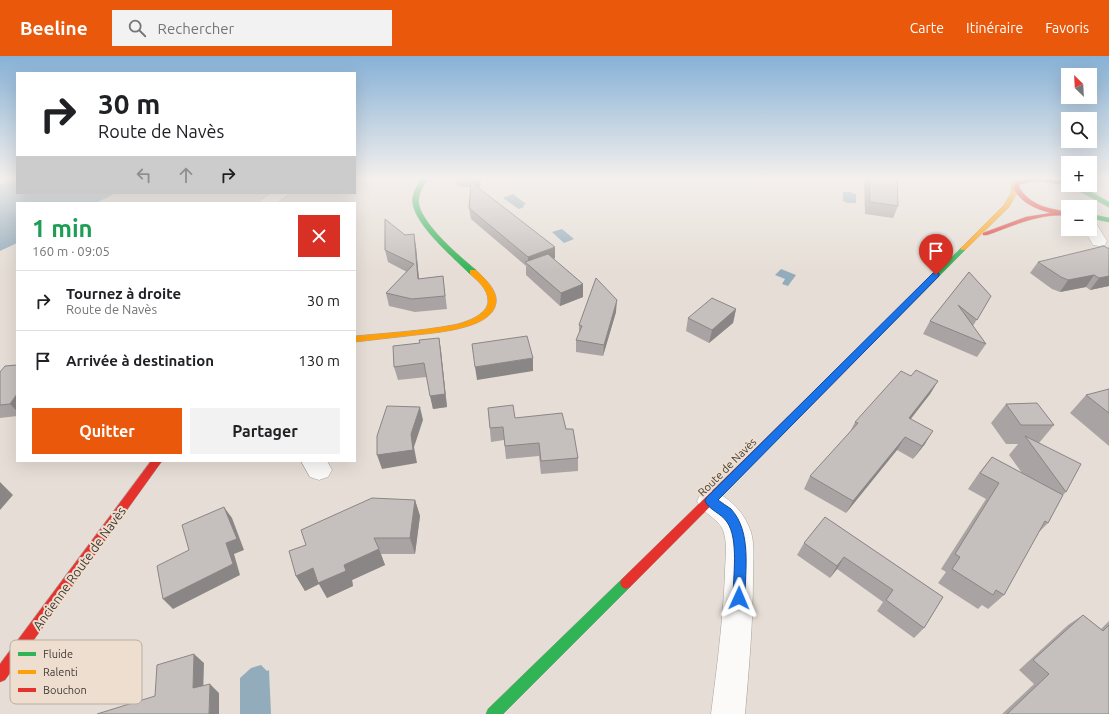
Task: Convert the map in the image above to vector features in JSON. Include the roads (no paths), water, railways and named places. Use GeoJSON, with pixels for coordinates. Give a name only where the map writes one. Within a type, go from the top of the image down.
{"type":"FeatureCollection","features":[{"type":"Feature","properties":{"kind":"main road"},"geometry":{"type":"LineString","coordinates":[[356,339],[455,328],[472,323],[484,316],[492,308],[494,300],[492,293],[487,286],[429,227],[417,209]]}},
{"type":"Feature","properties":{"kind":"main road","name":"Route de Navès"},"geometry":{"type":"LineString","coordinates":[[493,714],[710,501],[1003,209]]}},
{"type":"Feature","properties":{"kind":"main road"},"geometry":{"type":"LineString","coordinates":[[1045,209],[1061,213]]}},
{"type":"Feature","properties":{"kind":"main road"},"geometry":{"type":"LineString","coordinates":[[976,237],[1011,222],[1045,214],[1061,214]]}},
{"type":"Feature","properties":{"kind":"main road"},"geometry":{"type":"LineString","coordinates":[[1097,217],[1109,220]]}},
{"type":"Feature","properties":{"kind":"main road","name":"Ancienne Route de Navès"},"geometry":{"type":"LineString","coordinates":[[26,640],[156,462]]}},
{"type":"Feature","properties":{"kind":"main road","name":"Ancienne Route de Navès"},"geometry":{"type":"LineString","coordinates":[[0,676],[10,662]]}},
{"type":"Feature","properties":{"kind":"street"},"geometry":{"type":"LineString","coordinates":[[1096,236],[1099,241]]}},
{"type":"Feature","properties":{"kind":"street"},"geometry":{"type":"LineString","coordinates":[[710,501],[726,512],[733,521],[738,533],[740,546],[738,613],[728,714]]}},
{"type":"Feature","properties":{"kind":"water"},"geometry":{"type":"Polygon","coordinates":[[[0,209],[16,209],[16,243],[0,251],[0,209]]]}},
{"type":"Feature","properties":{"kind":"water"},"geometry":{"type":"Polygon","coordinates":[[[562,229],[574,239],[564,243],[552,232],[562,229]]]}},
{"type":"Feature","properties":{"kind":"water"},"geometry":{"type":"Polygon","coordinates":[[[781,269],[796,275],[788,286],[782,284],[785,279],[775,275],[781,269]]]}},
{"type":"Feature","properties":{"kind":"water"},"geometry":{"type":"Polygon","coordinates":[[[261,665],[267,671],[269,670],[271,714],[240,714],[240,678],[251,668],[261,665]]]}}]}
